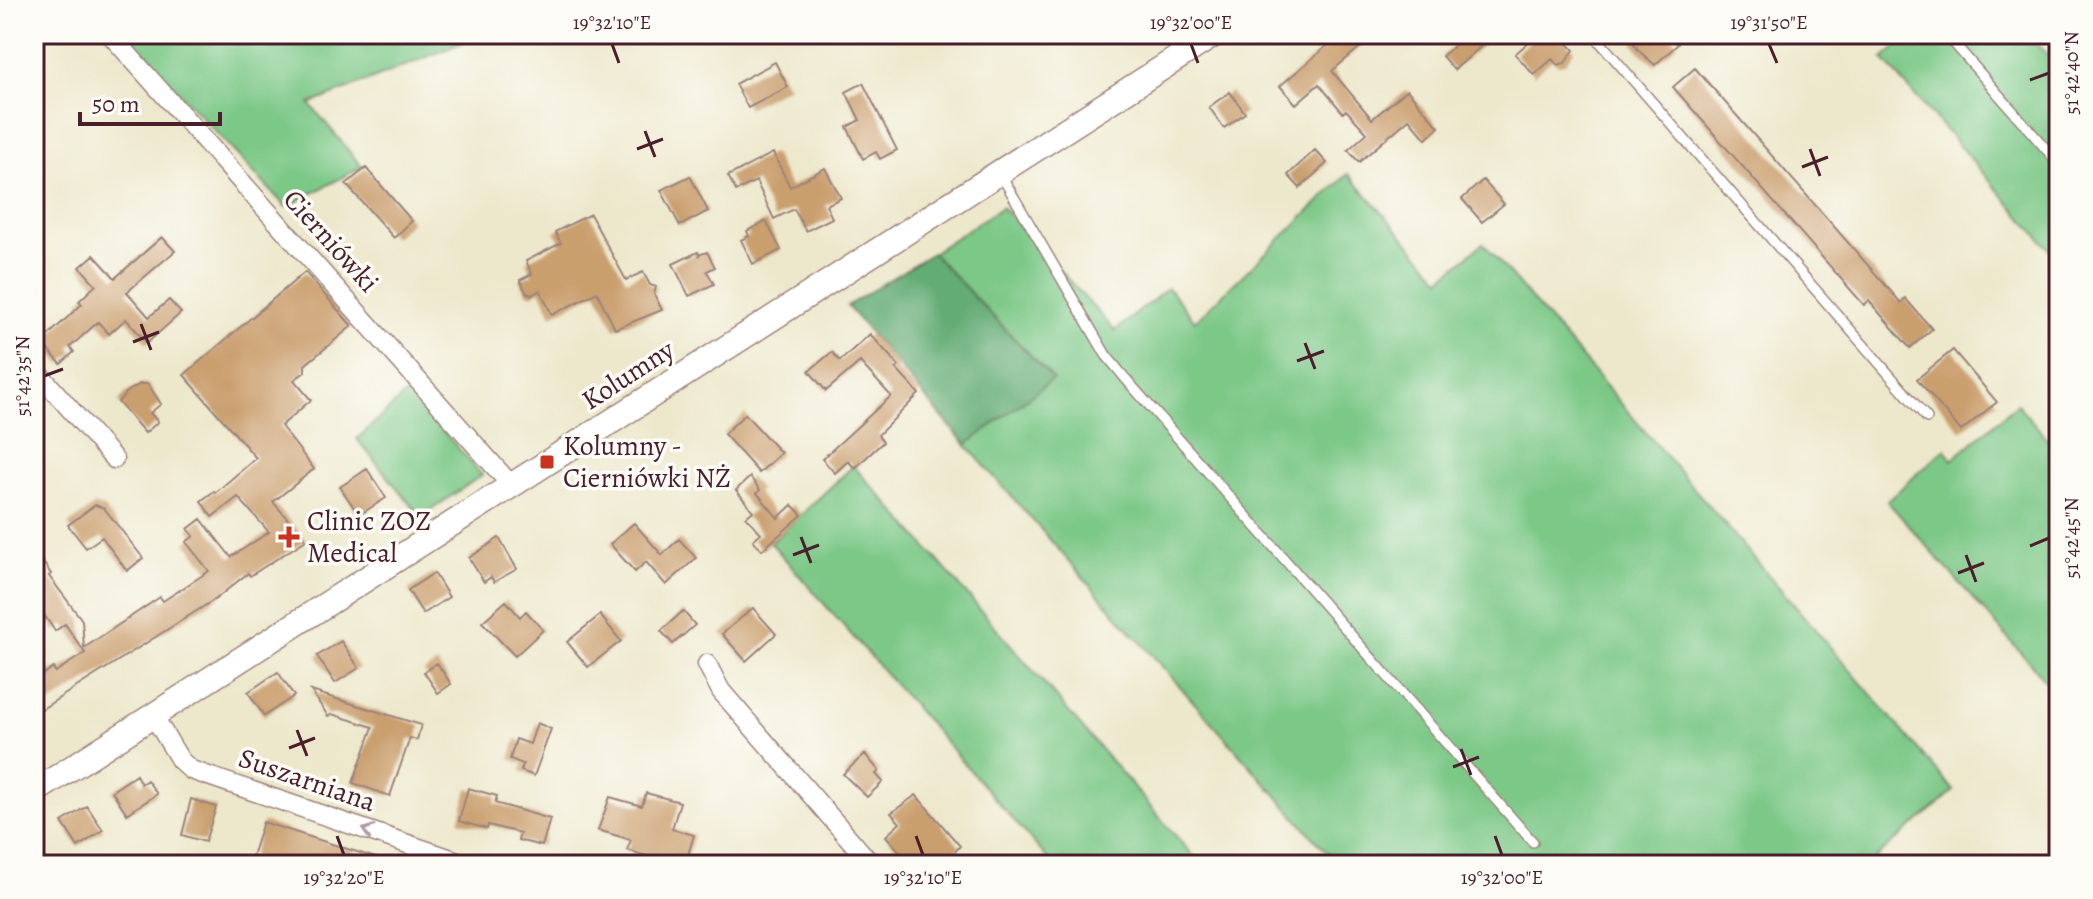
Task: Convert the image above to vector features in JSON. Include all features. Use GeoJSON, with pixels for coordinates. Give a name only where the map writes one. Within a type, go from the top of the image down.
{"type":"FeatureCollection","features":[{"type":"Feature","properties":{"kind":"street","name":"Cierniówki"},"geometry":{"type":"LineString","coordinates":[[110,34],[511,485]]}},
{"type":"Feature","properties":{"kind":"street","name":"Kolumny"},"geometry":{"type":"LineString","coordinates":[[34,792],[1215,34]]}},
{"type":"Feature","properties":{"kind":"street"},"geometry":{"type":"LineString","coordinates":[[34,368],[114,459]]}},
{"type":"Feature","properties":{"kind":"street"},"geometry":{"type":"LineString","coordinates":[[707,664],[721,691],[872,865]]}},
{"type":"Feature","properties":{"kind":"street","name":"Suszarniana"},"geometry":{"type":"LineString","coordinates":[[153,715],[180,760],[191,770],[469,865]]}},
{"type":"Feature","properties":{"kind":"lane"},"geometry":{"type":"LineString","coordinates":[[1593,34],[1927,418]]}},
{"type":"Feature","properties":{"kind":"lane"},"geometry":{"type":"LineString","coordinates":[[1946,34],[2059,164]]}},
{"type":"Feature","properties":{"kind":"lane"},"geometry":{"type":"LineString","coordinates":[[999,172],[1106,355],[1533,842]]}},
{"type":"Feature","properties":{"kind":"green space"},"geometry":{"type":"Polygon","coordinates":[[[124,34],[484,34],[310,104],[362,167],[286,207],[124,34]]]}},
{"type":"Feature","properties":{"kind":"green space"},"geometry":{"type":"Polygon","coordinates":[[[1911,34],[2028,34],[2048,55],[2059,46],[2059,260],[1883,59],[1911,34]]]}},
{"type":"Feature","properties":{"kind":"green space"},"geometry":{"type":"Polygon","coordinates":[[[1348,174],[1441,279],[1483,243],[1954,791],[1867,865],[1338,865],[966,445],[1052,378],[932,253],[1002,207],[1115,331],[1168,288],[1195,321],[1348,174]]]}},
{"type":"Feature","properties":{"kind":"green space"},"geometry":{"type":"Polygon","coordinates":[[[932,253],[1053,379],[966,445],[847,306],[932,253]]]}},
{"type":"Feature","properties":{"kind":"green space"},"geometry":{"type":"Polygon","coordinates":[[[408,392],[482,475],[421,517],[357,439],[408,392]]]}},
{"type":"Feature","properties":{"kind":"green space"},"geometry":{"type":"Polygon","coordinates":[[[2017,404],[2059,452],[2059,696],[1887,501],[1945,449],[1952,460],[2017,404]]]}},
{"type":"Feature","properties":{"kind":"green space"},"geometry":{"type":"Polygon","coordinates":[[[853,466],[1201,865],[1053,865],[771,543],[853,466]]]}},
{"type":"Feature","properties":{"kind":"building"},"geometry":{"type":"Polygon","coordinates":[[[1320,34],[1357,34],[1365,43],[1332,71],[1372,119],[1407,90],[1439,127],[1426,139],[1409,119],[1359,162],[1348,150],[1367,133],[1346,110],[1343,113],[1319,84],[1296,104],[1280,86],[1329,44],[1320,34]]]}},
{"type":"Feature","properties":{"kind":"building"},"geometry":{"type":"Polygon","coordinates":[[[1468,34],[1479,34],[1486,42],[1454,70],[1442,56],[1468,34]]]}},
{"type":"Feature","properties":{"kind":"building"},"geometry":{"type":"Polygon","coordinates":[[[1538,34],[1559,34],[1574,50],[1565,63],[1558,65],[1552,59],[1534,75],[1515,54],[1538,34]]]}},
{"type":"Feature","properties":{"kind":"building"},"geometry":{"type":"Polygon","coordinates":[[[1628,34],[1669,34],[1678,44],[1655,65],[1639,51],[1628,34]]]}},
{"type":"Feature","properties":{"kind":"building"},"geometry":{"type":"Polygon","coordinates":[[[775,62],[788,87],[748,108],[735,84],[775,62]]]}},
{"type":"Feature","properties":{"kind":"building"},"geometry":{"type":"Polygon","coordinates":[[[1695,68],[1901,303],[1905,298],[1932,329],[1910,348],[1869,301],[1864,305],[1673,87],[1695,68]]]}},
{"type":"Feature","properties":{"kind":"building"},"geometry":{"type":"Polygon","coordinates":[[[863,83],[897,150],[880,159],[876,152],[863,159],[847,127],[860,120],[846,92],[863,83]]]}},
{"type":"Feature","properties":{"kind":"building"},"geometry":{"type":"Polygon","coordinates":[[[1230,92],[1245,113],[1224,128],[1209,107],[1230,92]]]}},
{"type":"Feature","properties":{"kind":"building"},"geometry":{"type":"Polygon","coordinates":[[[1315,150],[1327,163],[1300,188],[1288,175],[1315,150]]]}},
{"type":"Feature","properties":{"kind":"building"},"geometry":{"type":"Polygon","coordinates":[[[773,153],[790,187],[825,168],[841,198],[826,205],[832,218],[806,231],[794,209],[774,219],[756,181],[736,191],[728,176],[773,153]]]}},
{"type":"Feature","properties":{"kind":"building"},"geometry":{"type":"Polygon","coordinates":[[[366,168],[412,221],[394,238],[346,184],[366,168]]]}},
{"type":"Feature","properties":{"kind":"building"},"geometry":{"type":"Polygon","coordinates":[[[690,176],[708,211],[680,226],[661,190],[690,176]]]}},
{"type":"Feature","properties":{"kind":"building"},"geometry":{"type":"Polygon","coordinates":[[[1483,180],[1504,204],[1482,222],[1462,199],[1483,180]]]}},
{"type":"Feature","properties":{"kind":"building"},"geometry":{"type":"Polygon","coordinates":[[[590,214],[626,280],[643,272],[650,285],[656,287],[654,294],[662,310],[615,329],[597,292],[552,315],[540,290],[532,295],[526,292],[520,280],[532,274],[526,261],[561,243],[555,232],[590,214]]]}},
{"type":"Feature","properties":{"kind":"building"},"geometry":{"type":"Polygon","coordinates":[[[766,221],[781,250],[753,264],[741,240],[749,236],[747,231],[766,221]]]}},
{"type":"Feature","properties":{"kind":"building"},"geometry":{"type":"Polygon","coordinates":[[[162,237],[175,251],[127,292],[149,317],[169,300],[181,313],[147,343],[126,319],[109,334],[98,322],[70,347],[74,352],[61,364],[41,342],[82,304],[79,301],[96,285],[80,267],[94,255],[115,278],[162,237]]]}},
{"type":"Feature","properties":{"kind":"building"},"geometry":{"type":"Polygon","coordinates":[[[698,252],[699,255],[707,252],[715,267],[707,271],[714,284],[689,296],[673,264],[698,252]]]}},
{"type":"Feature","properties":{"kind":"building"},"geometry":{"type":"Polygon","coordinates":[[[305,272],[352,326],[305,365],[305,372],[294,380],[311,400],[281,426],[314,469],[273,502],[306,540],[250,576],[248,573],[217,598],[34,714],[34,680],[53,668],[55,672],[85,653],[65,624],[55,631],[40,609],[34,613],[34,549],[51,574],[49,576],[82,620],[84,648],[160,597],[163,601],[209,571],[186,542],[194,536],[188,529],[201,519],[231,557],[269,532],[238,497],[212,517],[201,501],[256,458],[184,375],[305,272]]]}},
{"type":"Feature","properties":{"kind":"building"},"geometry":{"type":"Polygon","coordinates":[[[870,334],[919,394],[878,435],[883,442],[855,468],[848,461],[835,473],[822,459],[891,396],[860,362],[826,391],[809,371],[832,352],[840,361],[870,334]]]}},
{"type":"Feature","properties":{"kind":"building"},"geometry":{"type":"Polygon","coordinates":[[[1953,350],[1997,402],[1961,431],[1917,379],[1953,350]]]}},
{"type":"Feature","properties":{"kind":"building"},"geometry":{"type":"Polygon","coordinates":[[[140,384],[148,384],[161,404],[150,413],[158,422],[145,433],[118,402],[140,384]]]}},
{"type":"Feature","properties":{"kind":"building"},"geometry":{"type":"Polygon","coordinates":[[[745,414],[781,453],[759,473],[724,434],[745,414]]]}},
{"type":"Feature","properties":{"kind":"building"},"geometry":{"type":"Polygon","coordinates":[[[367,469],[386,498],[359,515],[340,487],[367,469]]]}},
{"type":"Feature","properties":{"kind":"building"},"geometry":{"type":"Polygon","coordinates":[[[750,477],[760,490],[757,493],[778,518],[792,505],[802,515],[762,550],[753,540],[761,533],[746,517],[753,511],[736,490],[750,477]]]}},
{"type":"Feature","properties":{"kind":"building"},"geometry":{"type":"Polygon","coordinates":[[[95,505],[104,508],[143,558],[127,571],[102,537],[86,548],[68,525],[95,505]]]}},
{"type":"Feature","properties":{"kind":"building"},"geometry":{"type":"Polygon","coordinates":[[[634,523],[662,555],[679,539],[696,558],[666,585],[646,562],[635,572],[610,544],[634,523]]]}},
{"type":"Feature","properties":{"kind":"building"},"geometry":{"type":"Polygon","coordinates":[[[499,538],[517,569],[494,582],[491,577],[484,582],[469,558],[499,538]]]}},
{"type":"Feature","properties":{"kind":"building"},"geometry":{"type":"Polygon","coordinates":[[[434,573],[449,597],[423,614],[408,590],[434,573]]]}},
{"type":"Feature","properties":{"kind":"building"},"geometry":{"type":"Polygon","coordinates":[[[506,601],[520,617],[526,611],[543,630],[515,656],[482,622],[506,601]]]}},
{"type":"Feature","properties":{"kind":"building"},"geometry":{"type":"Polygon","coordinates":[[[753,608],[776,634],[746,661],[722,634],[753,608]]]}},
{"type":"Feature","properties":{"kind":"building"},"geometry":{"type":"Polygon","coordinates":[[[683,611],[695,625],[673,644],[661,631],[683,611]]]}},
{"type":"Feature","properties":{"kind":"building"},"geometry":{"type":"Polygon","coordinates":[[[600,615],[621,641],[588,667],[567,642],[600,615]]]}},
{"type":"Feature","properties":{"kind":"building"},"geometry":{"type":"Polygon","coordinates":[[[341,641],[359,668],[335,683],[317,656],[341,641]]]}},
{"type":"Feature","properties":{"kind":"building"},"geometry":{"type":"Polygon","coordinates":[[[437,663],[451,684],[438,693],[424,672],[437,663]]]}},
{"type":"Feature","properties":{"kind":"building"},"geometry":{"type":"Polygon","coordinates":[[[278,672],[294,696],[264,716],[248,692],[278,672]]]}},
{"type":"Feature","properties":{"kind":"building"},"geometry":{"type":"Polygon","coordinates":[[[311,691],[421,725],[417,740],[410,738],[390,796],[353,783],[373,727],[332,714],[328,716],[311,691]]]}},
{"type":"Feature","properties":{"kind":"building"},"geometry":{"type":"Polygon","coordinates":[[[537,723],[551,729],[534,776],[521,771],[523,764],[510,759],[516,739],[530,744],[537,723]]]}},
{"type":"Feature","properties":{"kind":"building"},"geometry":{"type":"Polygon","coordinates":[[[865,754],[879,771],[876,774],[883,782],[867,797],[843,774],[865,754]]]}},
{"type":"Feature","properties":{"kind":"building"},"geometry":{"type":"Polygon","coordinates":[[[136,775],[141,784],[147,780],[157,794],[127,814],[112,791],[136,775]]]}},
{"type":"Feature","properties":{"kind":"building"},"geometry":{"type":"Polygon","coordinates":[[[468,788],[497,796],[495,803],[550,819],[542,846],[518,840],[520,833],[488,825],[487,829],[459,821],[468,788]]]}},
{"type":"Feature","properties":{"kind":"building"},"geometry":{"type":"Polygon","coordinates":[[[646,793],[680,802],[672,829],[694,835],[685,865],[627,850],[631,840],[598,830],[610,797],[642,806],[646,793]]]}},
{"type":"Feature","properties":{"kind":"building"},"geometry":{"type":"Polygon","coordinates":[[[916,795],[960,846],[943,865],[936,865],[930,858],[922,865],[912,865],[886,836],[900,823],[891,813],[916,795]]]}},
{"type":"Feature","properties":{"kind":"building"},"geometry":{"type":"Polygon","coordinates":[[[191,799],[216,807],[205,842],[182,835],[191,799]]]}},
{"type":"Feature","properties":{"kind":"building"},"geometry":{"type":"Polygon","coordinates":[[[87,806],[103,830],[78,847],[62,822],[87,806]]]}},
{"type":"Feature","properties":{"kind":"building"},"geometry":{"type":"Polygon","coordinates":[[[263,822],[385,861],[384,865],[279,865],[252,856],[263,822]]]}},
{"type":"Feature","properties":{"kind":"place","name":"Kolumny - Cierniówki NŻ"},"geometry":{"type":"Point","coordinates":[547,462]}},
{"type":"Feature","properties":{"kind":"place","name":"Clinic ZOZ Medical"},"geometry":{"type":"Point","coordinates":[289,537]}}]}
